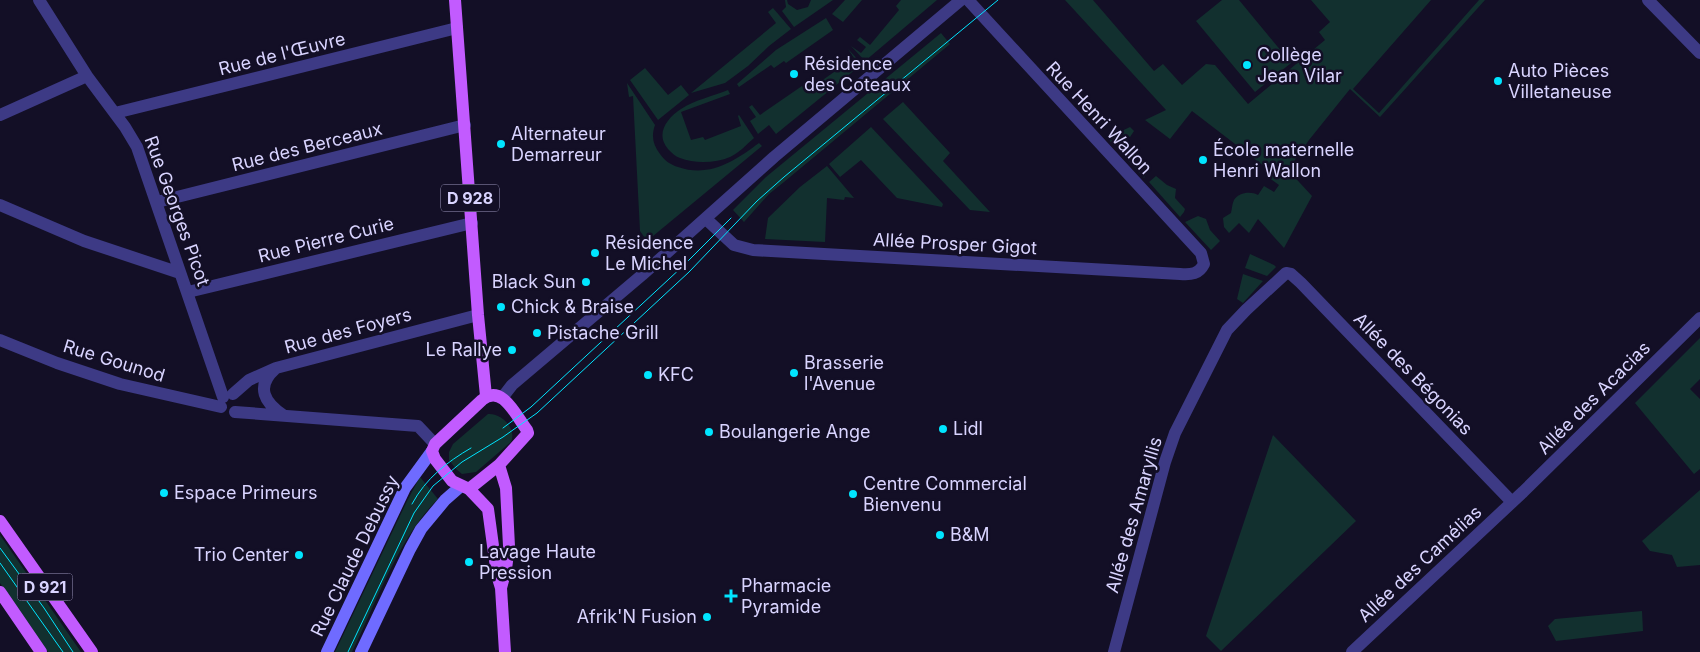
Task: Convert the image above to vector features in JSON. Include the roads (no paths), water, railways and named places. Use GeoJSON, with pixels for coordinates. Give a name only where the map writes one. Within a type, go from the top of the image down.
{"type":"FeatureCollection","features":[{"type":"Feature","properties":{"kind":"main road","name":"D 928"},"geometry":{"type":"LineString","coordinates":[[455,0],[478,315],[486,396]]}},
{"type":"Feature","properties":{"kind":"main road"},"geometry":{"type":"LineString","coordinates":[[361,652],[410,549],[422,529],[446,500],[465,488],[498,465],[528,433],[502,398],[494,394],[486,396],[434,448],[435,459],[452,481],[465,488],[478,497],[489,510],[497,575],[501,588],[505,652]]}},
{"type":"Feature","properties":{"kind":"main road","name":"Rue Claude Debussy"},"geometry":{"type":"LineString","coordinates":[[327,652],[405,488],[434,448]]}},
{"type":"Feature","properties":{"kind":"main road"},"geometry":{"type":"LineString","coordinates":[[498,465],[506,488],[509,546],[501,588]]}},
{"type":"Feature","properties":{"kind":"main road","name":"D 921"},"geometry":{"type":"LineString","coordinates":[[0,522],[92,652]]}},
{"type":"Feature","properties":{"kind":"main road","name":"D 921"},"geometry":{"type":"LineString","coordinates":[[0,592],[41,652]]}},
{"type":"Feature","properties":{"kind":"street","name":"Rue Georges Picot"},"geometry":{"type":"LineString","coordinates":[[39,0],[87,76],[138,147],[180,273],[226,399],[240,401],[239,407],[235,412]]}},
{"type":"Feature","properties":{"kind":"street"},"geometry":{"type":"LineString","coordinates":[[502,398],[512,385],[642,275],[774,157],[961,0]]}},
{"type":"Feature","properties":{"kind":"street","name":"Rue Henri Wallon"},"geometry":{"type":"LineString","coordinates":[[968,0],[1201,253],[1204,260]]}},
{"type":"Feature","properties":{"kind":"street"},"geometry":{"type":"LineString","coordinates":[[1648,0],[1700,53]]}},
{"type":"Feature","properties":{"kind":"street","name":"Rue de l'Œuvre"},"geometry":{"type":"LineString","coordinates":[[115,113],[457,28]]}},
{"type":"Feature","properties":{"kind":"street"},"geometry":{"type":"LineString","coordinates":[[0,115],[87,76]]}},
{"type":"Feature","properties":{"kind":"street","name":"Rue des Berceaux"},"geometry":{"type":"LineString","coordinates":[[157,202],[465,125]]}},
{"type":"Feature","properties":{"kind":"street"},"geometry":{"type":"LineString","coordinates":[[0,205],[84,241],[180,273]]}},
{"type":"Feature","properties":{"kind":"street","name":"Allée Prosper Gigot"},"geometry":{"type":"LineString","coordinates":[[706,218],[730,242],[738,247],[763,250],[1180,274],[1194,274],[1198,272],[1203,267],[1204,260]]}},
{"type":"Feature","properties":{"kind":"street","name":"Rue Pierre Curie"},"geometry":{"type":"LineString","coordinates":[[188,292],[472,223]]}},
{"type":"Feature","properties":{"kind":"street","name":"Allée des Bégonias"},"geometry":{"type":"LineString","coordinates":[[1286,273],[1291,274],[1307,289],[1512,502]]}},
{"type":"Feature","properties":{"kind":"street","name":"Allée des Amaryllis"},"geometry":{"type":"LineString","coordinates":[[1114,652],[1165,462],[1175,433],[1227,330],[1286,273]]}},
{"type":"Feature","properties":{"kind":"street","name":"Rue des Foyers"},"geometry":{"type":"LineString","coordinates":[[226,399],[249,380],[276,368],[478,315]]}},
{"type":"Feature","properties":{"kind":"street","name":"Allée des Acacias"},"geometry":{"type":"LineString","coordinates":[[1512,502],[1700,318]]}},
{"type":"Feature","properties":{"kind":"street","name":"Rue Gounod"},"geometry":{"type":"LineString","coordinates":[[0,340],[57,363],[120,384],[226,399],[226,412],[235,412]]}},
{"type":"Feature","properties":{"kind":"street"},"geometry":{"type":"LineString","coordinates":[[276,368],[267,378],[264,386],[265,394],[271,405],[284,415]]}},
{"type":"Feature","properties":{"kind":"street"},"geometry":{"type":"LineString","coordinates":[[235,412],[418,426],[434,448]]}},
{"type":"Feature","properties":{"kind":"street","name":"Allée des Camélias"},"geometry":{"type":"LineString","coordinates":[[1352,652],[1512,502]]}},
{"type":"Feature","properties":{"kind":"tram line"},"geometry":{"type":"LineString","coordinates":[[348,652],[414,513],[433,486],[462,462],[537,413],[689,272],[757,201],[998,0]]}},
{"type":"Feature","properties":{"kind":"tram line"},"geometry":{"type":"LineString","coordinates":[[503,428],[531,407],[683,266],[731,218]]}},
{"type":"Feature","properties":{"kind":"tram line"},"geometry":{"type":"LineString","coordinates":[[412,504],[430,479],[471,448]]}},
{"type":"Feature","properties":{"kind":"tram line"},"geometry":{"type":"LineString","coordinates":[[0,548],[44,608],[73,652]]}},
{"type":"Feature","properties":{"kind":"tram line"},"geometry":{"type":"LineString","coordinates":[[0,563],[63,652]]}},
{"type":"Feature","properties":{"kind":"place","name":"Collège Jean Vilar"},"geometry":{"type":"Point","coordinates":[1247,65]}},
{"type":"Feature","properties":{"kind":"place","name":"Résidence des Coteaux"},"geometry":{"type":"Point","coordinates":[794,74]}},
{"type":"Feature","properties":{"kind":"place","name":"Auto Pièces Villetaneuse"},"geometry":{"type":"Point","coordinates":[1498,81]}},
{"type":"Feature","properties":{"kind":"place","name":"Alternateur Demarreur"},"geometry":{"type":"Point","coordinates":[501,144]}},
{"type":"Feature","properties":{"kind":"place","name":"École maternelle Henri Wallon"},"geometry":{"type":"Point","coordinates":[1203,160]}},
{"type":"Feature","properties":{"kind":"place","name":"Résidence Le Michel"},"geometry":{"type":"Point","coordinates":[595,253]}},
{"type":"Feature","properties":{"kind":"place","name":"Black Sun"},"geometry":{"type":"Point","coordinates":[586,282]}},
{"type":"Feature","properties":{"kind":"place","name":"Chick & Braise"},"geometry":{"type":"Point","coordinates":[501,307]}},
{"type":"Feature","properties":{"kind":"place","name":"Pistache Grill"},"geometry":{"type":"Point","coordinates":[537,333]}},
{"type":"Feature","properties":{"kind":"place","name":"Le Rallye"},"geometry":{"type":"Point","coordinates":[512,350]}},
{"type":"Feature","properties":{"kind":"place","name":"Brasserie l'Avenue"},"geometry":{"type":"Point","coordinates":[794,373]}},
{"type":"Feature","properties":{"kind":"place","name":"KFC"},"geometry":{"type":"Point","coordinates":[648,375]}},
{"type":"Feature","properties":{"kind":"place","name":"Lidl"},"geometry":{"type":"Point","coordinates":[943,429]}},
{"type":"Feature","properties":{"kind":"place","name":"Boulangerie Ange"},"geometry":{"type":"Point","coordinates":[709,432]}},
{"type":"Feature","properties":{"kind":"place","name":"Espace Primeurs"},"geometry":{"type":"Point","coordinates":[164,493]}},
{"type":"Feature","properties":{"kind":"place","name":"Centre Commercial Bienvenu"},"geometry":{"type":"Point","coordinates":[853,494]}},
{"type":"Feature","properties":{"kind":"place","name":"B&M"},"geometry":{"type":"Point","coordinates":[940,535]}},
{"type":"Feature","properties":{"kind":"place","name":"Trio Center"},"geometry":{"type":"Point","coordinates":[299,555]}},
{"type":"Feature","properties":{"kind":"place","name":"Lavage Haute Pression"},"geometry":{"type":"Point","coordinates":[469,562]}},
{"type":"Feature","properties":{"kind":"place","name":"Pharmacie Pyramide"},"geometry":{"type":"Point","coordinates":[731,596]}},
{"type":"Feature","properties":{"kind":"place","name":"Afrik'N Fusion"},"geometry":{"type":"Point","coordinates":[707,617]}}]}
